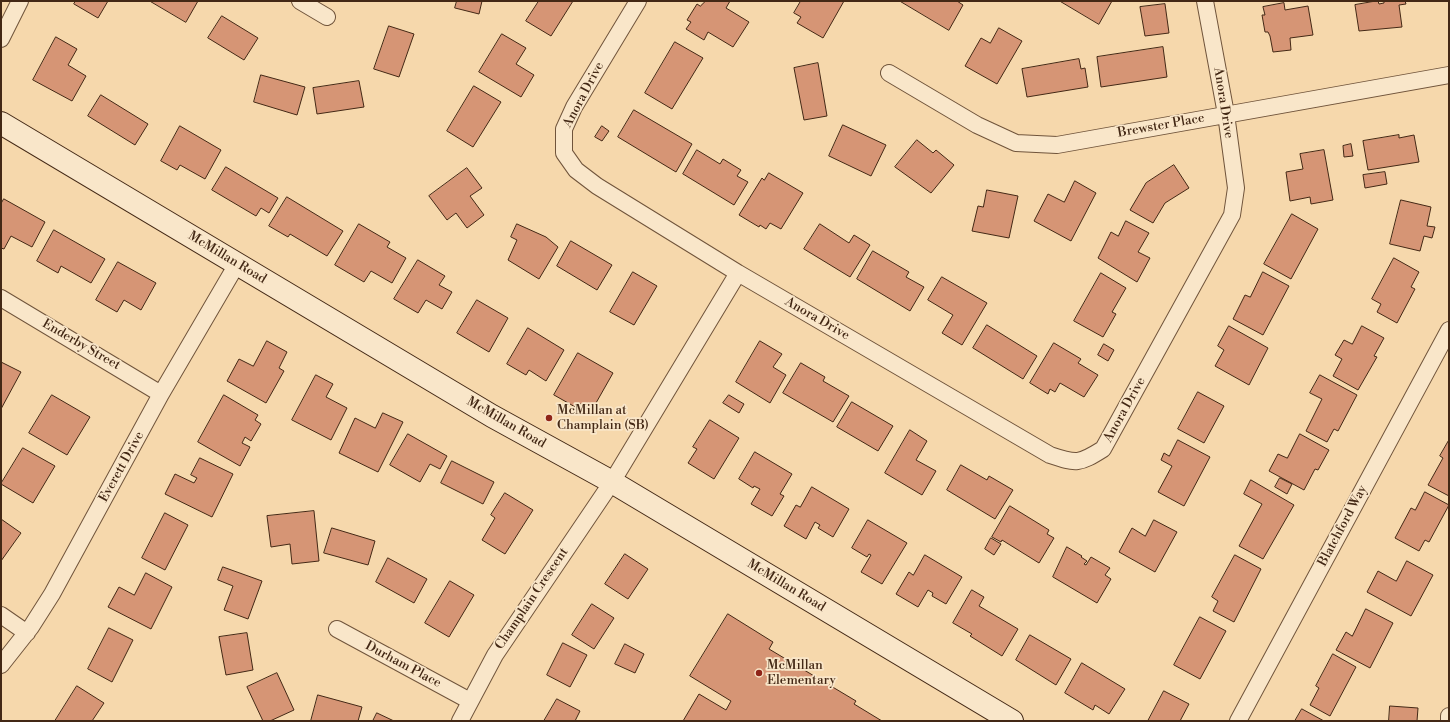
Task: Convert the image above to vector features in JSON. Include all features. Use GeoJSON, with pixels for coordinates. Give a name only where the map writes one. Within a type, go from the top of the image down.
{"type":"FeatureCollection","features":[{"type":"Feature","properties":{"kind":"street"},"geometry":{"type":"LineString","coordinates":[[1,39],[20,1]]}},
{"type":"Feature","properties":{"kind":"street"},"geometry":{"type":"LineString","coordinates":[[300,1],[327,17]]}},
{"type":"Feature","properties":{"kind":"street","name":"Anora Drive"},"geometry":{"type":"LineString","coordinates":[[638,1],[574,107],[564,129],[564,153],[576,170],[597,186],[738,273],[1050,455],[1067,461],[1084,461],[1103,449],[1232,215],[1236,188],[1226,114],[1205,1]]}},
{"type":"Feature","properties":{"kind":"street","name":"Brewster Place"},"geometry":{"type":"LineString","coordinates":[[889,73],[977,125],[1016,143],[1057,145],[1226,114],[1449,76]]}},
{"type":"Feature","properties":{"kind":"street","name":"McMillan Road"},"geometry":{"type":"LineString","coordinates":[[1,123],[492,416],[612,482],[1012,721]]}},
{"type":"Feature","properties":{"kind":"street","name":"Everett Drive"},"geometry":{"type":"LineString","coordinates":[[1,666],[27,633],[52,594],[161,394],[237,264]]}},
{"type":"Feature","properties":{"kind":"street"},"geometry":{"type":"LineString","coordinates":[[612,482],[738,273]]}},
{"type":"Feature","properties":{"kind":"street","name":"Enderby Street"},"geometry":{"type":"LineString","coordinates":[[1,298],[161,394]]}},
{"type":"Feature","properties":{"kind":"street","name":"Blatchford Way"},"geometry":{"type":"LineString","coordinates":[[1238,721],[1449,330]]}},
{"type":"Feature","properties":{"kind":"street","name":"Champlain Crescent"},"geometry":{"type":"LineString","coordinates":[[460,721],[495,655],[612,482]]}},
{"type":"Feature","properties":{"kind":"street"},"geometry":{"type":"LineString","coordinates":[[1,615],[27,633]]}},
{"type":"Feature","properties":{"kind":"street","name":"Durham Place"},"geometry":{"type":"LineString","coordinates":[[337,629],[470,701]]}},
{"type":"Feature","properties":{"kind":"street"},"geometry":{"type":"LineString","coordinates":[[1449,716],[1449,721]]}},
{"type":"Feature","properties":{"kind":"building"},"geometry":{"type":"Polygon","coordinates":[[[76,1],[108,1],[98,18],[74,4],[76,1]]]}},
{"type":"Feature","properties":{"kind":"building"},"geometry":{"type":"Polygon","coordinates":[[[150,1],[198,1],[186,22],[150,1]]]}},
{"type":"Feature","properties":{"kind":"building"},"geometry":{"type":"Polygon","coordinates":[[[457,1],[482,1],[479,14],[455,8],[457,1]]]}},
{"type":"Feature","properties":{"kind":"building"},"geometry":{"type":"Polygon","coordinates":[[[539,1],[573,1],[551,36],[526,21],[539,1]]]}},
{"type":"Feature","properties":{"kind":"building"},"geometry":{"type":"Polygon","coordinates":[[[706,1],[730,1],[726,8],[749,22],[733,47],[708,32],[704,40],[686,29],[691,22],[687,20],[697,4],[700,6],[706,1]]]}},
{"type":"Feature","properties":{"kind":"building"},"geometry":{"type":"Polygon","coordinates":[[[801,1],[844,1],[823,38],[797,23],[801,17],[794,13],[801,1]]]}},
{"type":"Feature","properties":{"kind":"building"},"geometry":{"type":"Polygon","coordinates":[[[900,1],[957,1],[963,5],[949,30],[900,1]]]}},
{"type":"Feature","properties":{"kind":"building"},"geometry":{"type":"Polygon","coordinates":[[[1060,1],[1112,1],[1099,24],[1060,1]]]}},
{"type":"Feature","properties":{"kind":"building"},"geometry":{"type":"Polygon","coordinates":[[[1378,1],[1379,4],[1384,3],[1384,1],[1405,1],[1406,4],[1399,5],[1402,27],[1359,31],[1355,5],[1378,1]]]}},
{"type":"Feature","properties":{"kind":"building"},"geometry":{"type":"Polygon","coordinates":[[[1284,3],[1285,10],[1308,6],[1313,35],[1290,38],[1291,50],[1273,52],[1270,36],[1268,32],[1265,32],[1262,15],[1265,15],[1263,7],[1284,3]]]}},
{"type":"Feature","properties":{"kind":"building"},"geometry":{"type":"Polygon","coordinates":[[[1165,4],[1169,33],[1145,36],[1140,7],[1165,4]]]}},
{"type":"Feature","properties":{"kind":"building"},"geometry":{"type":"Polygon","coordinates":[[[222,16],[258,38],[244,60],[208,38],[222,16]]]}},
{"type":"Feature","properties":{"kind":"building"},"geometry":{"type":"Polygon","coordinates":[[[389,26],[414,34],[399,77],[374,69],[389,26]]]}},
{"type":"Feature","properties":{"kind":"building"},"geometry":{"type":"Polygon","coordinates":[[[999,28],[1022,41],[997,84],[965,66],[981,38],[990,43],[999,28]]]}},
{"type":"Feature","properties":{"kind":"building"},"geometry":{"type":"Polygon","coordinates":[[[502,34],[526,48],[516,64],[534,75],[521,97],[479,72],[502,34]]]}},
{"type":"Feature","properties":{"kind":"building"},"geometry":{"type":"Polygon","coordinates":[[[56,37],[77,49],[68,65],[86,76],[72,101],[33,80],[56,37]]]}},
{"type":"Feature","properties":{"kind":"building"},"geometry":{"type":"Polygon","coordinates":[[[675,42],[703,58],[672,109],[645,93],[675,42]]]}},
{"type":"Feature","properties":{"kind":"building"},"geometry":{"type":"Polygon","coordinates":[[[1163,47],[1167,77],[1101,87],[1097,57],[1163,47]]]}},
{"type":"Feature","properties":{"kind":"building"},"geometry":{"type":"Polygon","coordinates":[[[1079,59],[1081,69],[1085,68],[1088,87],[1027,97],[1022,69],[1079,59]]]}},
{"type":"Feature","properties":{"kind":"building"},"geometry":{"type":"Polygon","coordinates":[[[818,63],[827,116],[804,120],[794,68],[818,63]]]}},
{"type":"Feature","properties":{"kind":"building"},"geometry":{"type":"Polygon","coordinates":[[[261,75],[305,87],[297,115],[254,102],[261,75]]]}},
{"type":"Feature","properties":{"kind":"building"},"geometry":{"type":"Polygon","coordinates":[[[359,81],[364,107],[317,114],[313,88],[359,81]]]}},
{"type":"Feature","properties":{"kind":"building"},"geometry":{"type":"Polygon","coordinates":[[[474,86],[501,102],[473,147],[447,131],[474,86]]]}},
{"type":"Feature","properties":{"kind":"building"},"geometry":{"type":"Polygon","coordinates":[[[101,95],[148,124],[135,145],[88,116],[101,95]]]}},
{"type":"Feature","properties":{"kind":"building"},"geometry":{"type":"Polygon","coordinates":[[[634,110],[692,144],[676,172],[618,137],[634,110]]]}},
{"type":"Feature","properties":{"kind":"building"},"geometry":{"type":"Polygon","coordinates":[[[843,125],[886,145],[871,176],[829,156],[843,125]]]}},
{"type":"Feature","properties":{"kind":"building"},"geometry":{"type":"Polygon","coordinates":[[[180,126],[221,150],[205,179],[180,165],[177,170],[161,161],[180,126]]]}},
{"type":"Feature","properties":{"kind":"building"},"geometry":{"type":"Polygon","coordinates":[[[602,126],[609,131],[602,141],[595,137],[602,126]]]}},
{"type":"Feature","properties":{"kind":"building"},"geometry":{"type":"Polygon","coordinates":[[[1399,135],[1399,138],[1414,135],[1419,162],[1368,170],[1363,141],[1399,135]]]}},
{"type":"Feature","properties":{"kind":"building"},"geometry":{"type":"Polygon","coordinates":[[[917,140],[933,153],[936,150],[954,165],[931,193],[895,167],[917,140]]]}},
{"type":"Feature","properties":{"kind":"building"},"geometry":{"type":"Polygon","coordinates":[[[1351,144],[1353,156],[1344,157],[1343,146],[1351,144]]]}},
{"type":"Feature","properties":{"kind":"building"},"geometry":{"type":"Polygon","coordinates":[[[697,150],[720,164],[723,159],[741,170],[737,176],[748,182],[734,205],[683,174],[697,150]]]}},
{"type":"Feature","properties":{"kind":"building"},"geometry":{"type":"Polygon","coordinates":[[[1324,150],[1333,200],[1311,204],[1310,197],[1290,201],[1286,172],[1303,169],[1300,154],[1324,150]]]}},
{"type":"Feature","properties":{"kind":"building"},"geometry":{"type":"Polygon","coordinates":[[[1174,165],[1189,188],[1165,203],[1153,223],[1130,210],[1146,183],[1174,165]]]}},
{"type":"Feature","properties":{"kind":"building"},"geometry":{"type":"Polygon","coordinates":[[[226,167],[278,198],[269,213],[261,208],[256,216],[212,190],[226,167]]]}},
{"type":"Feature","properties":{"kind":"building"},"geometry":{"type":"Polygon","coordinates":[[[467,168],[482,188],[470,196],[484,215],[467,228],[456,213],[447,220],[429,196],[467,168]]]}},
{"type":"Feature","properties":{"kind":"building"},"geometry":{"type":"Polygon","coordinates":[[[1385,172],[1387,184],[1365,188],[1363,175],[1385,172]]]}},
{"type":"Feature","properties":{"kind":"building"},"geometry":{"type":"Polygon","coordinates":[[[769,173],[803,193],[781,229],[770,223],[766,229],[760,225],[759,227],[739,215],[762,178],[764,180],[769,173]]]}},
{"type":"Feature","properties":{"kind":"building"},"geometry":{"type":"Polygon","coordinates":[[[1075,181],[1096,193],[1071,241],[1034,221],[1048,194],[1064,202],[1075,181]]]}},
{"type":"Feature","properties":{"kind":"building"},"geometry":{"type":"Polygon","coordinates":[[[987,190],[1018,196],[1009,238],[972,231],[978,206],[983,207],[987,190]]]}},
{"type":"Feature","properties":{"kind":"building"},"geometry":{"type":"Polygon","coordinates":[[[287,197],[343,231],[327,256],[290,234],[288,237],[269,226],[287,197]]]}},
{"type":"Feature","properties":{"kind":"building"},"geometry":{"type":"Polygon","coordinates":[[[4,199],[45,222],[32,247],[11,236],[4,249],[1,248],[1,204],[4,199]]]}},
{"type":"Feature","properties":{"kind":"building"},"geometry":{"type":"Polygon","coordinates":[[[1401,200],[1431,207],[1427,226],[1435,227],[1432,238],[1424,236],[1420,251],[1390,244],[1401,200]]]}},
{"type":"Feature","properties":{"kind":"building"},"geometry":{"type":"Polygon","coordinates":[[[1292,214],[1318,229],[1291,279],[1264,264],[1292,214]]]}},
{"type":"Feature","properties":{"kind":"building"},"geometry":{"type":"Polygon","coordinates":[[[1126,221],[1149,233],[1138,252],[1150,258],[1137,282],[1098,258],[1111,232],[1118,236],[1126,221]]]}},
{"type":"Feature","properties":{"kind":"building"},"geometry":{"type":"Polygon","coordinates":[[[359,224],[390,242],[387,247],[406,258],[392,283],[371,271],[364,282],[335,265],[359,224]]]}},
{"type":"Feature","properties":{"kind":"building"},"geometry":{"type":"Polygon","coordinates":[[[517,224],[546,237],[558,247],[539,279],[508,260],[517,240],[511,237],[517,224]]]}},
{"type":"Feature","properties":{"kind":"building"},"geometry":{"type":"Polygon","coordinates":[[[820,224],[849,243],[854,235],[870,245],[850,277],[804,249],[820,224]]]}},
{"type":"Feature","properties":{"kind":"building"},"geometry":{"type":"Polygon","coordinates":[[[54,230],[105,259],[91,283],[61,266],[58,273],[37,261],[54,230]]]}},
{"type":"Feature","properties":{"kind":"building"},"geometry":{"type":"Polygon","coordinates":[[[571,241],[612,265],[597,290],[557,266],[571,241]]]}},
{"type":"Feature","properties":{"kind":"building"},"geometry":{"type":"Polygon","coordinates":[[[873,251],[909,272],[906,277],[924,287],[910,311],[857,279],[873,251]]]}},
{"type":"Feature","properties":{"kind":"building"},"geometry":{"type":"Polygon","coordinates":[[[1394,258],[1419,272],[1411,287],[1415,289],[1397,323],[1377,312],[1381,304],[1372,299],[1394,258]]]}},
{"type":"Feature","properties":{"kind":"building"},"geometry":{"type":"Polygon","coordinates":[[[418,260],[445,276],[439,285],[452,292],[442,309],[426,300],[418,313],[394,299],[418,260]]]}},
{"type":"Feature","properties":{"kind":"building"},"geometry":{"type":"Polygon","coordinates":[[[118,262],[156,283],[141,310],[124,300],[117,312],[96,300],[118,262]]]}},
{"type":"Feature","properties":{"kind":"building"},"geometry":{"type":"Polygon","coordinates":[[[633,272],[657,286],[634,325],[610,312],[633,272]]]}},
{"type":"Feature","properties":{"kind":"building"},"geometry":{"type":"Polygon","coordinates":[[[1263,272],[1289,286],[1263,335],[1233,319],[1245,295],[1250,297],[1263,272]]]}},
{"type":"Feature","properties":{"kind":"building"},"geometry":{"type":"Polygon","coordinates":[[[1101,273],[1126,288],[1112,312],[1116,314],[1103,337],[1074,321],[1101,273]]]}},
{"type":"Feature","properties":{"kind":"building"},"geometry":{"type":"Polygon","coordinates":[[[942,277],[987,303],[962,345],[942,333],[953,315],[928,300],[942,277]]]}},
{"type":"Feature","properties":{"kind":"building"},"geometry":{"type":"Polygon","coordinates":[[[477,300],[508,318],[489,352],[457,333],[477,300]]]}},
{"type":"Feature","properties":{"kind":"building"},"geometry":{"type":"Polygon","coordinates":[[[987,325],[1037,356],[1023,379],[973,348],[987,325]]]}},
{"type":"Feature","properties":{"kind":"building"},"geometry":{"type":"Polygon","coordinates":[[[1229,326],[1268,348],[1249,385],[1215,366],[1224,350],[1218,346],[1229,326]]]}},
{"type":"Feature","properties":{"kind":"building"},"geometry":{"type":"Polygon","coordinates":[[[1362,326],[1384,338],[1374,356],[1377,357],[1358,390],[1333,376],[1342,359],[1335,355],[1344,340],[1352,344],[1362,326]]]}},
{"type":"Feature","properties":{"kind":"building"},"geometry":{"type":"Polygon","coordinates":[[[528,328],[564,350],[546,381],[529,370],[526,375],[507,364],[528,328]]]}},
{"type":"Feature","properties":{"kind":"building"},"geometry":{"type":"Polygon","coordinates":[[[267,341],[287,352],[279,368],[284,371],[266,403],[227,381],[239,359],[253,366],[267,341]]]}},
{"type":"Feature","properties":{"kind":"building"},"geometry":{"type":"Polygon","coordinates":[[[760,341],[782,354],[773,367],[786,375],[770,403],[736,382],[760,341]]]}},
{"type":"Feature","properties":{"kind":"building"},"geometry":{"type":"Polygon","coordinates":[[[1054,343],[1081,359],[1078,363],[1098,375],[1084,397],[1060,383],[1055,392],[1050,389],[1048,394],[1030,383],[1054,343]]]}},
{"type":"Feature","properties":{"kind":"building"},"geometry":{"type":"Polygon","coordinates":[[[1104,344],[1114,350],[1108,361],[1098,355],[1104,344]]]}},
{"type":"Feature","properties":{"kind":"building"},"geometry":{"type":"Polygon","coordinates":[[[578,353],[613,373],[592,410],[579,403],[577,408],[554,395],[578,353]]]}},
{"type":"Feature","properties":{"kind":"building"},"geometry":{"type":"Polygon","coordinates":[[[1,362],[21,372],[1,409],[1,362]]]}},
{"type":"Feature","properties":{"kind":"building"},"geometry":{"type":"Polygon","coordinates":[[[801,363],[825,377],[823,381],[849,396],[833,422],[783,393],[801,363]]]}},
{"type":"Feature","properties":{"kind":"building"},"geometry":{"type":"Polygon","coordinates":[[[316,375],[333,384],[326,397],[347,408],[331,440],[292,420],[316,375]]]}},
{"type":"Feature","properties":{"kind":"building"},"geometry":{"type":"Polygon","coordinates":[[[1320,375],[1357,395],[1338,431],[1334,429],[1327,442],[1306,431],[1322,399],[1310,393],[1320,375]]]}},
{"type":"Feature","properties":{"kind":"building"},"geometry":{"type":"Polygon","coordinates":[[[1198,392],[1224,406],[1204,443],[1178,429],[1198,392]]]}},
{"type":"Feature","properties":{"kind":"building"},"geometry":{"type":"Polygon","coordinates":[[[52,395],[90,417],[67,455],[29,433],[52,395]]]}},
{"type":"Feature","properties":{"kind":"building"},"geometry":{"type":"Polygon","coordinates":[[[224,395],[258,415],[255,420],[261,424],[251,441],[245,437],[242,443],[250,447],[240,466],[198,442],[224,395]]]}},
{"type":"Feature","properties":{"kind":"building"},"geometry":{"type":"Polygon","coordinates":[[[729,395],[744,404],[739,413],[723,403],[729,395]]]}},
{"type":"Feature","properties":{"kind":"building"},"geometry":{"type":"Polygon","coordinates":[[[852,402],[893,426],[878,451],[837,427],[852,402]]]}},
{"type":"Feature","properties":{"kind":"building"},"geometry":{"type":"Polygon","coordinates":[[[383,413],[403,422],[378,472],[339,453],[355,418],[375,428],[383,413]]]}},
{"type":"Feature","properties":{"kind":"building"},"geometry":{"type":"Polygon","coordinates":[[[710,420],[739,438],[714,479],[688,463],[697,449],[693,447],[710,420]]]}},
{"type":"Feature","properties":{"kind":"building"},"geometry":{"type":"Polygon","coordinates":[[[910,430],[927,441],[916,460],[936,471],[922,495],[885,473],[910,430]]]}},
{"type":"Feature","properties":{"kind":"building"},"geometry":{"type":"Polygon","coordinates":[[[408,434],[447,456],[440,469],[430,464],[420,482],[390,465],[408,434]]]}},
{"type":"Feature","properties":{"kind":"building"},"geometry":{"type":"Polygon","coordinates":[[[1300,434],[1329,450],[1318,470],[1315,469],[1304,490],[1269,471],[1278,454],[1287,458],[1300,434]]]}},
{"type":"Feature","properties":{"kind":"building"},"geometry":{"type":"Polygon","coordinates":[[[1178,440],[1210,457],[1184,506],[1158,492],[1172,466],[1161,460],[1164,453],[1169,456],[1178,440]]]}},
{"type":"Feature","properties":{"kind":"building"},"geometry":{"type":"Polygon","coordinates":[[[1449,440],[1449,496],[1428,485],[1443,458],[1440,456],[1449,440]]]}},
{"type":"Feature","properties":{"kind":"building"},"geometry":{"type":"Polygon","coordinates":[[[23,448],[55,466],[33,503],[1,484],[23,448]]]}},
{"type":"Feature","properties":{"kind":"building"},"geometry":{"type":"Polygon","coordinates":[[[755,452],[792,474],[780,494],[784,496],[772,516],[751,504],[760,489],[754,486],[753,488],[739,479],[755,452]]]}},
{"type":"Feature","properties":{"kind":"building"},"geometry":{"type":"Polygon","coordinates":[[[200,458],[233,474],[212,517],[165,494],[175,474],[194,483],[197,478],[191,475],[200,458]]]}},
{"type":"Feature","properties":{"kind":"building"},"geometry":{"type":"Polygon","coordinates":[[[452,461],[494,482],[483,504],[441,483],[452,461]]]}},
{"type":"Feature","properties":{"kind":"building"},"geometry":{"type":"Polygon","coordinates":[[[961,465],[987,480],[989,476],[1013,490],[995,519],[947,490],[961,465]]]}},
{"type":"Feature","properties":{"kind":"building"},"geometry":{"type":"Polygon","coordinates":[[[1280,478],[1292,484],[1287,494],[1275,487],[1280,478]]]}},
{"type":"Feature","properties":{"kind":"building"},"geometry":{"type":"Polygon","coordinates":[[[1251,480],[1294,505],[1263,559],[1239,546],[1262,504],[1244,494],[1251,480]]]}},
{"type":"Feature","properties":{"kind":"building"},"geometry":{"type":"Polygon","coordinates":[[[812,487],[849,509],[833,537],[818,528],[820,525],[815,522],[806,539],[784,526],[796,505],[800,507],[812,487]]]}},
{"type":"Feature","properties":{"kind":"building"},"geometry":{"type":"Polygon","coordinates":[[[1425,492],[1449,505],[1429,542],[1425,540],[1419,551],[1395,538],[1411,508],[1415,510],[1425,492]]]}},
{"type":"Feature","properties":{"kind":"building"},"geometry":{"type":"Polygon","coordinates":[[[505,493],[533,510],[505,554],[482,540],[495,518],[491,515],[505,493]]]}},
{"type":"Feature","properties":{"kind":"building"},"geometry":{"type":"Polygon","coordinates":[[[1010,506],[1049,530],[1047,534],[1054,538],[1039,563],[1002,540],[1001,542],[992,537],[1010,506]]]}},
{"type":"Feature","properties":{"kind":"building"},"geometry":{"type":"Polygon","coordinates":[[[314,511],[319,561],[292,564],[290,544],[271,547],[267,516],[314,511]]]}},
{"type":"Feature","properties":{"kind":"building"},"geometry":{"type":"Polygon","coordinates":[[[165,513],[188,525],[165,570],[142,558],[165,513]]]}},
{"type":"Feature","properties":{"kind":"building"},"geometry":{"type":"Polygon","coordinates":[[[1,519],[21,533],[1,561],[1,519]]]}},
{"type":"Feature","properties":{"kind":"building"},"geometry":{"type":"Polygon","coordinates":[[[868,520],[907,543],[882,584],[861,572],[871,555],[869,554],[867,557],[852,548],[868,520]]]}},
{"type":"Feature","properties":{"kind":"building"},"geometry":{"type":"Polygon","coordinates":[[[1154,520],[1177,532],[1155,572],[1119,552],[1132,528],[1145,536],[1154,520]]]}},
{"type":"Feature","properties":{"kind":"building"},"geometry":{"type":"Polygon","coordinates":[[[332,528],[375,541],[368,565],[324,553],[332,528]]]}},
{"type":"Feature","properties":{"kind":"building"},"geometry":{"type":"Polygon","coordinates":[[[991,538],[1001,544],[994,555],[985,549],[991,538]]]}},
{"type":"Feature","properties":{"kind":"building"},"geometry":{"type":"Polygon","coordinates":[[[1067,547],[1082,556],[1081,557],[1087,561],[1084,564],[1086,565],[1091,557],[1110,568],[1105,575],[1111,579],[1097,603],[1053,577],[1067,547]]]}},
{"type":"Feature","properties":{"kind":"building"},"geometry":{"type":"Polygon","coordinates":[[[625,554],[648,569],[628,599],[605,584],[625,554]]]}},
{"type":"Feature","properties":{"kind":"building"},"geometry":{"type":"Polygon","coordinates":[[[925,555],[962,577],[946,604],[932,596],[933,593],[928,590],[918,607],[896,594],[909,572],[913,575],[925,555]]]}},
{"type":"Feature","properties":{"kind":"building"},"geometry":{"type":"Polygon","coordinates":[[[1235,555],[1261,569],[1234,622],[1213,611],[1218,601],[1212,597],[1235,555]]]}},
{"type":"Feature","properties":{"kind":"building"},"geometry":{"type":"Polygon","coordinates":[[[388,558],[427,579],[414,603],[376,582],[388,558]]]}},
{"type":"Feature","properties":{"kind":"building"},"geometry":{"type":"Polygon","coordinates":[[[1407,561],[1433,575],[1411,616],[1367,592],[1378,571],[1396,581],[1407,561]]]}},
{"type":"Feature","properties":{"kind":"building"},"geometry":{"type":"Polygon","coordinates":[[[223,567],[262,581],[248,619],[224,610],[233,586],[218,580],[223,567]]]}},
{"type":"Feature","properties":{"kind":"building"},"geometry":{"type":"Polygon","coordinates":[[[146,573],[172,587],[151,629],[108,607],[119,587],[134,595],[146,573]]]}},
{"type":"Feature","properties":{"kind":"building"},"geometry":{"type":"Polygon","coordinates":[[[450,581],[474,595],[449,637],[425,623],[450,581]]]}},
{"type":"Feature","properties":{"kind":"building"},"geometry":{"type":"Polygon","coordinates":[[[972,590],[984,597],[979,606],[1018,629],[1002,656],[970,636],[972,634],[953,623],[972,590]]]}},
{"type":"Feature","properties":{"kind":"building"},"geometry":{"type":"Polygon","coordinates":[[[592,604],[614,618],[594,649],[572,635],[592,604]]]}},
{"type":"Feature","properties":{"kind":"building"},"geometry":{"type":"Polygon","coordinates":[[[1366,609],[1393,623],[1370,668],[1336,650],[1346,632],[1352,636],[1366,609]]]}},
{"type":"Feature","properties":{"kind":"building"},"geometry":{"type":"Polygon","coordinates":[[[728,614],[773,642],[769,649],[856,701],[854,704],[882,721],[683,721],[699,694],[726,710],[731,701],[690,676],[728,614]]]}},
{"type":"Feature","properties":{"kind":"building"},"geometry":{"type":"Polygon","coordinates":[[[1200,617],[1226,631],[1200,679],[1174,665],[1200,617]]]}},
{"type":"Feature","properties":{"kind":"building"},"geometry":{"type":"Polygon","coordinates":[[[109,628],[133,640],[112,682],[88,669],[109,628]]]}},
{"type":"Feature","properties":{"kind":"building"},"geometry":{"type":"Polygon","coordinates":[[[247,633],[253,670],[226,675],[219,637],[247,633]]]}},
{"type":"Feature","properties":{"kind":"building"},"geometry":{"type":"Polygon","coordinates":[[[1030,635],[1071,659],[1056,685],[1016,660],[1030,635]]]}},
{"type":"Feature","properties":{"kind":"building"},"geometry":{"type":"Polygon","coordinates":[[[563,643],[587,655],[570,687],[547,675],[563,643]]]}},
{"type":"Feature","properties":{"kind":"building"},"geometry":{"type":"Polygon","coordinates":[[[625,644],[644,654],[635,673],[615,664],[625,644]]]}},
{"type":"Feature","properties":{"kind":"building"},"geometry":{"type":"Polygon","coordinates":[[[1333,654],[1356,667],[1330,716],[1310,705],[1319,688],[1316,686],[1333,654]]]}},
{"type":"Feature","properties":{"kind":"building"},"geometry":{"type":"Polygon","coordinates":[[[1082,663],[1125,689],[1109,714],[1095,705],[1093,710],[1065,693],[1082,663]]]}},
{"type":"Feature","properties":{"kind":"building"},"geometry":{"type":"Polygon","coordinates":[[[277,673],[294,710],[270,721],[263,721],[247,687],[277,673]]]}},
{"type":"Feature","properties":{"kind":"building"},"geometry":{"type":"Polygon","coordinates":[[[77,686],[104,703],[92,721],[55,721],[77,686]]]}},
{"type":"Feature","properties":{"kind":"building"},"geometry":{"type":"Polygon","coordinates":[[[1164,691],[1189,704],[1180,721],[1148,721],[1164,691]]]}},
{"type":"Feature","properties":{"kind":"building"},"geometry":{"type":"Polygon","coordinates":[[[318,695],[362,707],[358,721],[311,721],[318,695]]]}},
{"type":"Feature","properties":{"kind":"building"},"geometry":{"type":"Polygon","coordinates":[[[557,699],[580,711],[575,721],[544,721],[557,699]]]}},
{"type":"Feature","properties":{"kind":"building"},"geometry":{"type":"Polygon","coordinates":[[[1390,706],[1418,708],[1417,721],[1389,721],[1390,706]]]}},
{"type":"Feature","properties":{"kind":"building"},"geometry":{"type":"Polygon","coordinates":[[[1302,709],[1324,721],[1295,721],[1302,709]]]}},
{"type":"Feature","properties":{"kind":"building"},"geometry":{"type":"Polygon","coordinates":[[[377,713],[394,721],[373,721],[377,713]]]}},
{"type":"Feature","properties":{"kind":"place","name":"McMillan at Champlain (SB)"},"geometry":{"type":"Point","coordinates":[549,418]}},
{"type":"Feature","properties":{"kind":"place","name":"McMillan Elementary"},"geometry":{"type":"Point","coordinates":[759,673]}}]}
